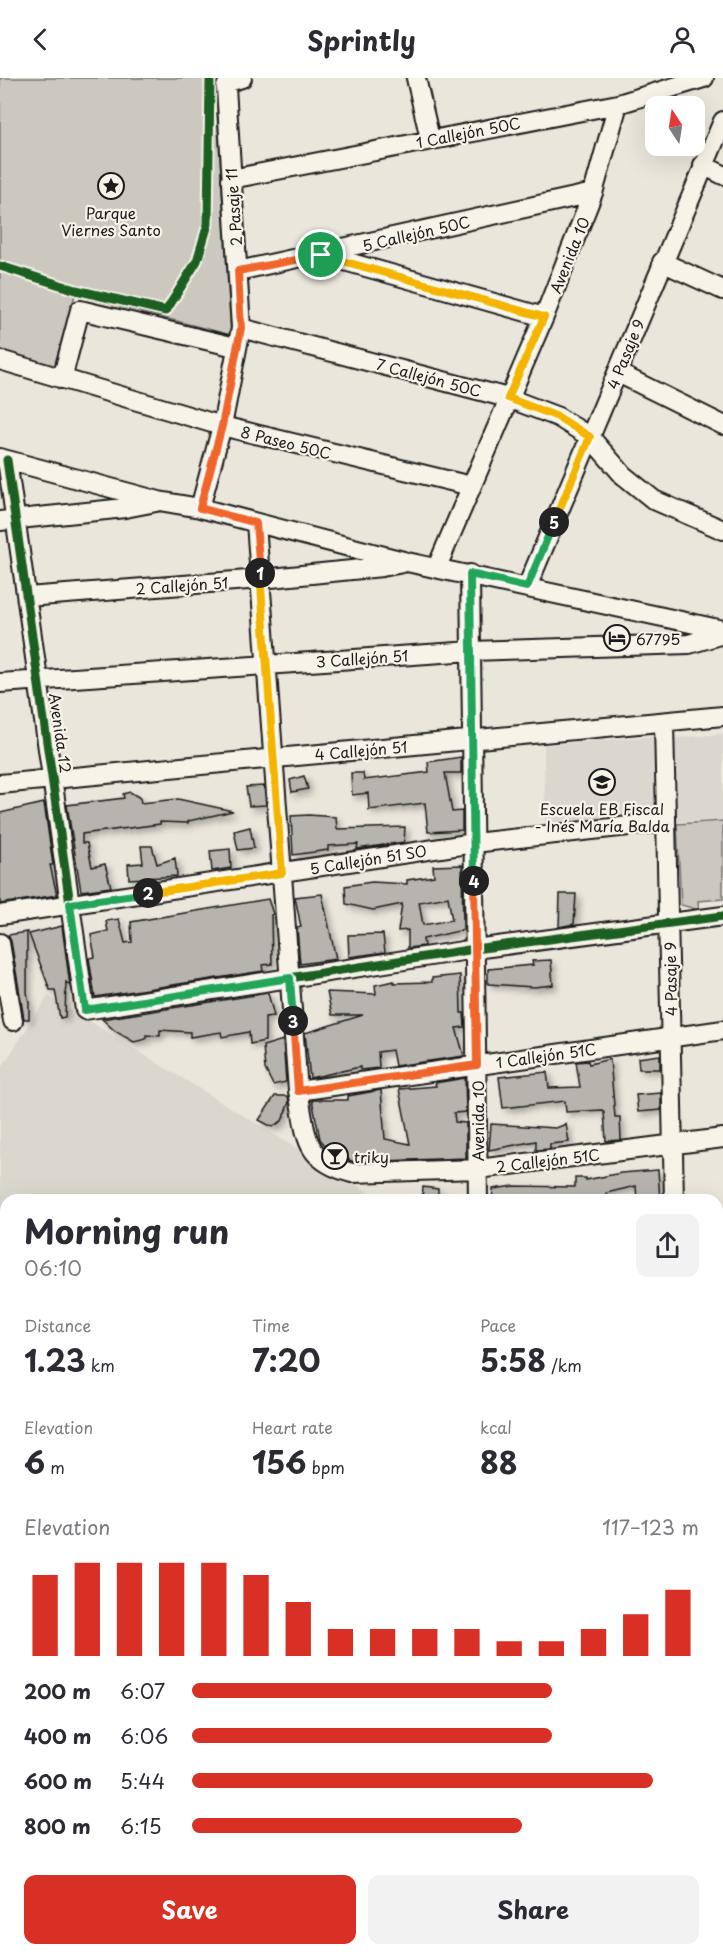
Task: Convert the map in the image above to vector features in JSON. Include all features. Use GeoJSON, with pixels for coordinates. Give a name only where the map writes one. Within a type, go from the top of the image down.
{"type":"FeatureCollection","features":[{"type":"Feature","properties":{"kind":"street"},"geometry":{"type":"LineString","coordinates":[[416,78],[430,139]]}},
{"type":"Feature","properties":{"kind":"street","name":"1 Callejón 50C"},"geometry":{"type":"LineString","coordinates":[[231,179],[618,104],[704,78]]}},
{"type":"Feature","properties":{"kind":"street","name":"2 Pasaje 11"},"geometry":{"type":"LineString","coordinates":[[200,508],[222,426],[241,328],[226,87],[236,80]]}},
{"type":"Feature","properties":{"kind":"street","name":"Avenida 10"},"geometry":{"type":"LineString","coordinates":[[438,567],[544,317],[593,193],[618,104]]}},
{"type":"Feature","properties":{"kind":"street","name":"4 Pasaje 9"},"geometry":{"type":"LineString","coordinates":[[527,587],[723,121]]}},
{"type":"Feature","properties":{"kind":"street"},"geometry":{"type":"LineString","coordinates":[[703,165],[723,175]]}},
{"type":"Feature","properties":{"kind":"street","name":"5 Callejón 50C"},"geometry":{"type":"LineString","coordinates":[[238,271],[321,255],[593,193]]}},
{"type":"Feature","properties":{"kind":"street"},"geometry":{"type":"LineString","coordinates":[[321,255],[544,317]]}},
{"type":"Feature","properties":{"kind":"street"},"geometry":{"type":"LineString","coordinates":[[662,262],[723,290]]}},
{"type":"Feature","properties":{"kind":"street"},"geometry":{"type":"LineString","coordinates":[[62,379],[80,310],[227,345]]}},
{"type":"Feature","properties":{"kind":"street","name":"7 Callejón 50C"},"geometry":{"type":"LineString","coordinates":[[241,328],[508,398],[558,417],[590,437],[623,475],[654,500],[723,530]]}},
{"type":"Feature","properties":{"kind":"street","name":"8 Paseo 50C"},"geometry":{"type":"LineString","coordinates":[[0,360],[222,426],[471,486]]}},
{"type":"Feature","properties":{"kind":"street"},"geometry":{"type":"LineString","coordinates":[[618,373],[723,425]]}},
{"type":"Feature","properties":{"kind":"street"},"geometry":{"type":"LineString","coordinates":[[4,459],[159,501],[200,508],[407,562],[470,574],[723,632]]}},
{"type":"Feature","properties":{"kind":"street","name":"Avenida 12"},"geometry":{"type":"LineString","coordinates":[[4,459],[8,520],[27,597],[85,1010],[290,978]]}},
{"type":"Feature","properties":{"kind":"street"},"geometry":{"type":"LineString","coordinates":[[8,520],[125,508],[159,501]]}},
{"type":"Feature","properties":{"kind":"street"},"geometry":{"type":"LineString","coordinates":[[256,523],[298,1091]]}},
{"type":"Feature","properties":{"kind":"street","name":"2 Callejón 51"},"geometry":{"type":"LineString","coordinates":[[27,597],[261,579],[382,567],[407,562]]}},
{"type":"Feature","properties":{"kind":"street","name":"Avenida 10"},"geometry":{"type":"LineString","coordinates":[[470,574],[478,1194]]}},
{"type":"Feature","properties":{"kind":"street","name":"3 Callejón 51"},"geometry":{"type":"LineString","coordinates":[[0,683],[472,651],[689,644],[723,632]]}},
{"type":"Feature","properties":{"kind":"street","name":"4 Callejón 51"},"geometry":{"type":"LineString","coordinates":[[0,784],[723,716]]}},
{"type":"Feature","properties":{"kind":"street","name":"4 Pasaje 9"},"geometry":{"type":"LineString","coordinates":[[664,722],[674,1194]]}},
{"type":"Feature","properties":{"kind":"street","name":"5 Callejón 51 SO"},"geometry":{"type":"LineString","coordinates":[[0,915],[474,843],[666,822]]}},
{"type":"Feature","properties":{"kind":"street"},"geometry":{"type":"LineString","coordinates":[[290,978],[723,916]]}},
{"type":"Feature","properties":{"kind":"street"},"geometry":{"type":"LineString","coordinates":[[0,943],[13,1021]]}},
{"type":"Feature","properties":{"kind":"street","name":"1 Callejón 51C"},"geometry":{"type":"LineString","coordinates":[[298,1091],[723,1030]]}},
{"type":"Feature","properties":{"kind":"street","name":"2 Callejón 51C"},"geometry":{"type":"LineString","coordinates":[[298,1091],[309,1146],[319,1158],[335,1168],[352,1173],[478,1169],[723,1138]]}},
{"type":"Feature","properties":{"kind":"shaded area","name":"Parque Viernes Santo"},"geometry":{"type":"Polygon","coordinates":[[[0,78],[215,78],[231,335],[75,295],[53,370],[0,353],[0,78]]]}},
{"type":"Feature","properties":{"kind":"shaded area"},"geometry":{"type":"Polygon","coordinates":[[[723,734],[723,820],[677,822],[675,738],[723,734]]]}},
{"type":"Feature","properties":{"kind":"shaded area","name":"Escuela EB Fiscal - Inés María Balda"},"geometry":{"type":"Polygon","coordinates":[[[656,736],[662,820],[545,828],[544,745],[656,736]]]}},
{"type":"Feature","properties":{"kind":"shaded area"},"geometry":{"type":"Polygon","coordinates":[[[723,821],[723,899],[698,901],[699,910],[681,905],[677,824],[723,821]]]}},
{"type":"Feature","properties":{"kind":"shaded area"},"geometry":{"type":"Polygon","coordinates":[[[48,996],[371,1194],[0,1194],[0,1070],[48,996]]]}},
{"type":"Feature","properties":{"kind":"building"},"geometry":{"type":"Polygon","coordinates":[[[461,757],[461,773],[445,773],[452,812],[462,811],[462,830],[428,832],[425,803],[369,810],[368,793],[352,795],[351,773],[363,773],[364,780],[429,772],[428,762],[461,757]]]}},
{"type":"Feature","properties":{"kind":"building"},"geometry":{"type":"Polygon","coordinates":[[[304,776],[308,789],[292,792],[290,780],[304,776]]]}},
{"type":"Feature","properties":{"kind":"building"},"geometry":{"type":"Polygon","coordinates":[[[264,786],[266,805],[249,806],[246,787],[264,786]]]}},
{"type":"Feature","properties":{"kind":"building"},"geometry":{"type":"Polygon","coordinates":[[[130,792],[140,798],[141,803],[178,799],[233,811],[188,821],[188,823],[160,822],[160,824],[82,834],[82,843],[87,843],[92,867],[105,864],[111,887],[81,891],[67,805],[124,798],[123,794],[130,792]]]}},
{"type":"Feature","properties":{"kind":"building"},"geometry":{"type":"Polygon","coordinates":[[[44,803],[53,865],[50,865],[57,895],[0,904],[0,813],[44,803]]]}},
{"type":"Feature","properties":{"kind":"building"},"geometry":{"type":"Polygon","coordinates":[[[291,816],[336,817],[337,829],[405,827],[404,842],[357,849],[358,844],[328,846],[328,850],[293,855],[291,816]]]}},
{"type":"Feature","properties":{"kind":"building"},"geometry":{"type":"Polygon","coordinates":[[[250,827],[254,848],[238,850],[234,831],[250,827]]]}},
{"type":"Feature","properties":{"kind":"building"},"geometry":{"type":"Polygon","coordinates":[[[141,846],[152,846],[157,864],[175,858],[177,876],[129,879],[128,864],[143,863],[141,846]]]}},
{"type":"Feature","properties":{"kind":"building"},"geometry":{"type":"Polygon","coordinates":[[[230,849],[231,868],[212,871],[210,851],[230,849]]]}},
{"type":"Feature","properties":{"kind":"building"},"geometry":{"type":"Polygon","coordinates":[[[462,865],[463,930],[423,939],[424,946],[408,948],[408,930],[398,931],[402,904],[373,910],[346,904],[345,886],[372,882],[407,884],[407,880],[434,876],[433,866],[462,865]],[[448,897],[419,902],[423,925],[452,920],[448,897]]]}},
{"type":"Feature","properties":{"kind":"building"},"geometry":{"type":"Polygon","coordinates":[[[322,894],[336,959],[300,964],[297,928],[301,927],[295,897],[322,894]]]}},
{"type":"Feature","properties":{"kind":"building"},"geometry":{"type":"Polygon","coordinates":[[[560,894],[576,894],[574,924],[559,927],[560,894]]]}},
{"type":"Feature","properties":{"kind":"building"},"geometry":{"type":"Polygon","coordinates":[[[268,899],[273,914],[271,915],[272,964],[262,965],[263,971],[95,997],[89,958],[95,957],[91,935],[108,931],[106,921],[119,919],[125,943],[132,942],[131,922],[268,899]]]}},
{"type":"Feature","properties":{"kind":"building"},"geometry":{"type":"Polygon","coordinates":[[[62,926],[70,986],[66,982],[65,1017],[60,1018],[55,990],[50,990],[29,934],[62,926]]]}},
{"type":"Feature","properties":{"kind":"building"},"geometry":{"type":"Polygon","coordinates":[[[27,932],[29,1019],[24,1019],[11,941],[8,935],[27,932]]]}},
{"type":"Feature","properties":{"kind":"building"},"geometry":{"type":"Polygon","coordinates":[[[383,934],[385,952],[349,957],[348,935],[383,934]]]}},
{"type":"Feature","properties":{"kind":"building"},"geometry":{"type":"Polygon","coordinates":[[[551,960],[553,985],[534,987],[488,984],[488,969],[533,965],[532,961],[551,960]]]}},
{"type":"Feature","properties":{"kind":"building"},"geometry":{"type":"Polygon","coordinates":[[[460,975],[461,1013],[464,1013],[465,1027],[456,1028],[464,1056],[395,1066],[392,1050],[378,1052],[379,1068],[360,1070],[360,1067],[310,1078],[305,1033],[363,1015],[332,1015],[327,992],[376,994],[375,985],[394,981],[394,983],[432,982],[432,978],[460,975]]]}},
{"type":"Feature","properties":{"kind":"building"},"geometry":{"type":"Polygon","coordinates":[[[268,993],[274,1016],[265,1017],[265,1041],[250,1044],[249,1032],[222,1037],[221,1032],[190,1037],[190,1032],[160,1030],[160,1036],[146,1035],[146,1039],[134,1042],[115,1031],[102,1019],[268,993]]]}},
{"type":"Feature","properties":{"kind":"building"},"geometry":{"type":"Polygon","coordinates":[[[283,1040],[286,1082],[273,1085],[265,1069],[263,1046],[283,1040]]]}},
{"type":"Feature","properties":{"kind":"building"},"geometry":{"type":"Polygon","coordinates":[[[660,1055],[660,1069],[639,1069],[638,1058],[660,1055]]]}},
{"type":"Feature","properties":{"kind":"building"},"geometry":{"type":"Polygon","coordinates":[[[610,1059],[615,1117],[620,1117],[621,1140],[606,1141],[602,1110],[566,1112],[565,1101],[503,1108],[499,1077],[547,1072],[549,1088],[580,1087],[576,1062],[588,1061],[589,1064],[610,1059]]]}},
{"type":"Feature","properties":{"kind":"building"},"geometry":{"type":"Polygon","coordinates":[[[465,1078],[466,1112],[454,1113],[455,1122],[466,1123],[466,1158],[354,1162],[330,1152],[320,1139],[312,1100],[348,1100],[348,1096],[381,1090],[385,1139],[410,1144],[399,1089],[436,1086],[435,1083],[465,1078]]]}},
{"type":"Feature","properties":{"kind":"building"},"geometry":{"type":"Polygon","coordinates":[[[661,1093],[661,1110],[638,1112],[636,1095],[661,1093]]]}},
{"type":"Feature","properties":{"kind":"building"},"geometry":{"type":"Polygon","coordinates":[[[275,1096],[288,1096],[289,1102],[282,1121],[272,1127],[259,1120],[275,1096]]]}},
{"type":"Feature","properties":{"kind":"building"},"geometry":{"type":"Polygon","coordinates":[[[491,1124],[556,1128],[566,1124],[569,1142],[550,1144],[550,1149],[536,1150],[536,1141],[489,1150],[491,1124]]]}},
{"type":"Feature","properties":{"kind":"building"},"geometry":{"type":"Polygon","coordinates":[[[658,1170],[660,1194],[637,1194],[636,1186],[606,1194],[493,1194],[493,1189],[514,1186],[575,1187],[575,1178],[586,1178],[586,1180],[621,1173],[658,1170]]]}},
{"type":"Feature","properties":{"kind":"building"},"geometry":{"type":"Polygon","coordinates":[[[423,1187],[438,1189],[438,1194],[422,1194],[423,1187]]]}},
{"type":"Feature","properties":{"kind":"cycle path"},"geometry":{"type":"LineString","coordinates":[[0,266],[76,290],[166,311],[197,261],[208,224],[210,78]]}},
{"type":"Feature","properties":{"kind":"cycle path"},"geometry":{"type":"LineString","coordinates":[[7,460],[85,1010],[475,949],[723,916]]}},
{"type":"Feature","properties":{"kind":"place","name":"Parque Viernes Santo"},"geometry":{"type":"Point","coordinates":[111,186]}},
{"type":"Feature","properties":{"kind":"place","name":"67795"},"geometry":{"type":"Point","coordinates":[617,638]}},
{"type":"Feature","properties":{"kind":"place","name":"Escuela EB Fiscal - Inés María Balda"},"geometry":{"type":"Point","coordinates":[602,782]}},
{"type":"Feature","properties":{"kind":"place","name":"triky"},"geometry":{"type":"Point","coordinates":[335,1156]}},
{"type":"Feature","properties":{"kind":"route"},"geometry":{"type":"LineString","coordinates":[[321,255],[544,317],[508,398],[558,417],[590,437],[527,587],[470,574],[477,1065],[298,1091],[290,978],[85,1010],[70,904],[282,873],[256,523],[200,508],[222,426],[241,328],[238,271],[321,255]]}}]}
